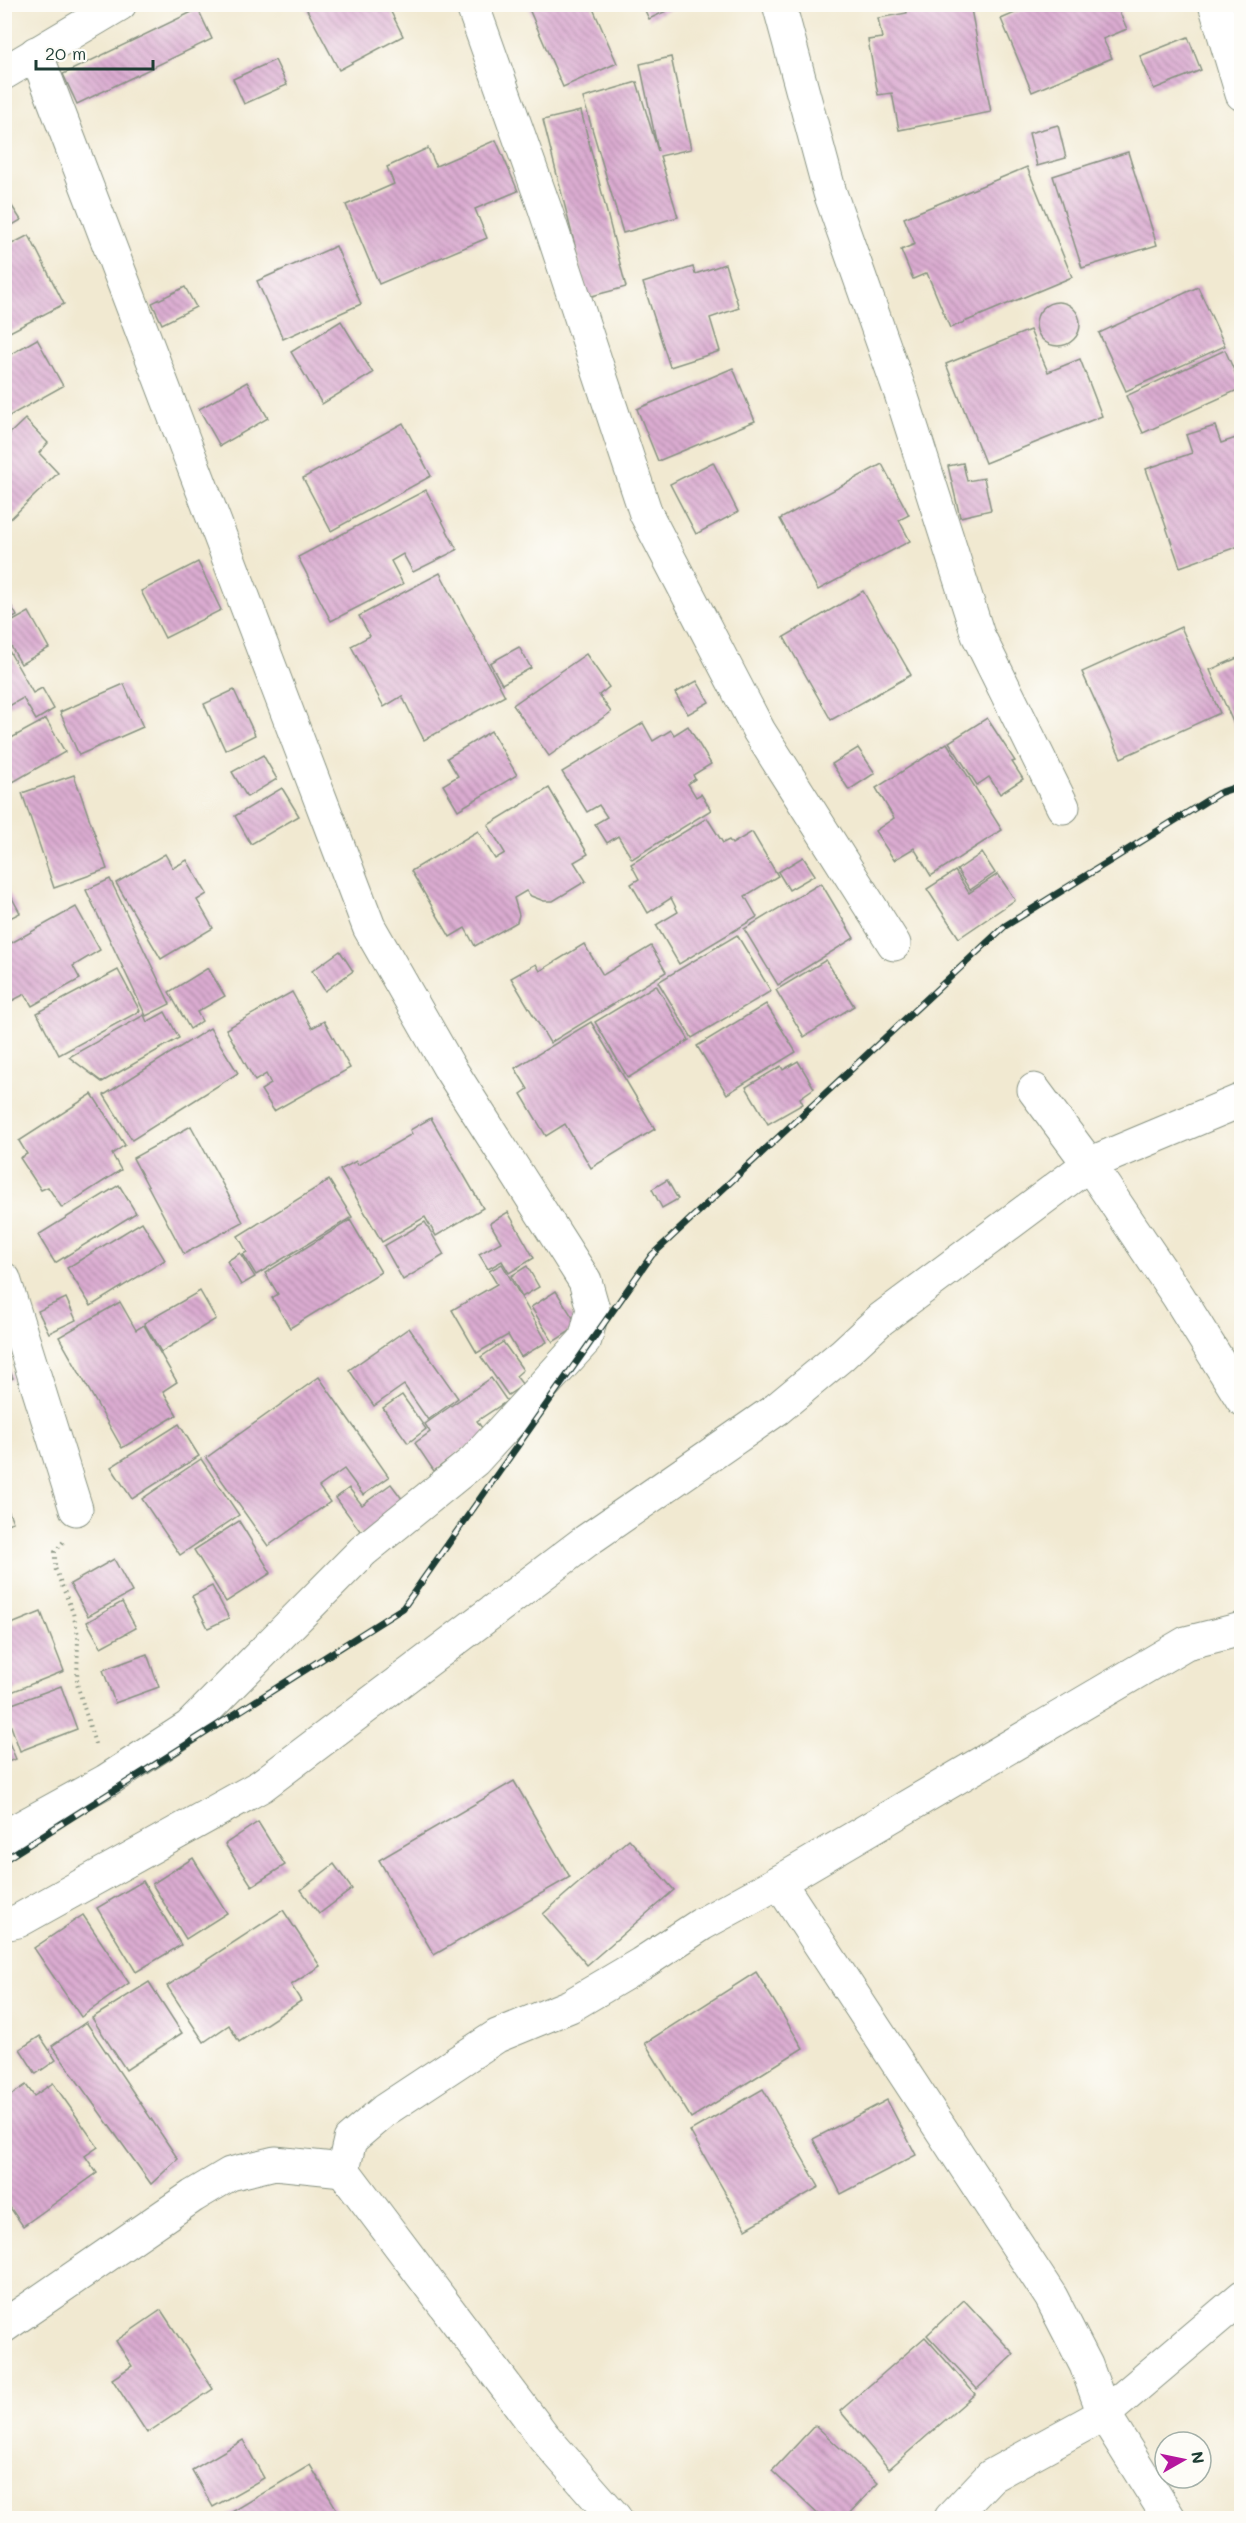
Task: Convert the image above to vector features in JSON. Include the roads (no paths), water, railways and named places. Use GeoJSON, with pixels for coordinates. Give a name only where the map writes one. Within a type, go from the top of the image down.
{"type":"FeatureCollection","features":[{"type":"Feature","properties":{"kind":"street"},"geometry":{"type":"LineString","coordinates":[[4,73],[120,4]]}},
{"type":"Feature","properties":{"kind":"street"},"geometry":{"type":"LineString","coordinates":[[472,4],[545,209],[646,514],[759,731],[894,944]]}},
{"type":"Feature","properties":{"kind":"street"},"geometry":{"type":"LineString","coordinates":[[779,4],[830,193],[901,394],[978,635],[1063,807]]}},
{"type":"Feature","properties":{"kind":"street"},"geometry":{"type":"LineString","coordinates":[[1215,4],[1242,94]]}},
{"type":"Feature","properties":{"kind":"street"},"geometry":{"type":"LineString","coordinates":[[4,1837],[106,1781],[189,1726],[363,1551],[474,1461],[585,1340],[593,1309],[585,1281],[448,1066],[369,927],[36,53]]}},
{"type":"Feature","properties":{"kind":"street"},"geometry":{"type":"LineString","coordinates":[[1034,1090],[1089,1164],[1178,1296],[1242,1399]]}},
{"type":"Feature","properties":{"kind":"street"},"geometry":{"type":"LineString","coordinates":[[4,1924],[18,1921],[261,1786],[586,1541],[777,1408],[842,1356],[881,1319],[1089,1164],[1242,1100]]}},
{"type":"Feature","properties":{"kind":"street"},"geometry":{"type":"LineString","coordinates":[[4,1279],[76,1509]]}},
{"type":"Feature","properties":{"kind":"street"},"geometry":{"type":"LineString","coordinates":[[343,2170],[350,2140],[385,2110],[497,2036],[570,2006],[702,1924],[779,1882],[1186,1643],[1242,1629]]}},
{"type":"Feature","properties":{"kind":"street"},"geometry":{"type":"LineString","coordinates":[[779,1882],[871,2026],[1051,2297],[1086,2365],[1104,2414],[1168,2518]]}},
{"type":"Feature","properties":{"kind":"street"},"geometry":{"type":"LineString","coordinates":[[4,2326],[193,2196],[230,2174],[275,2163],[343,2170],[544,2437],[615,2518]]}},
{"type":"Feature","properties":{"kind":"street"},"geometry":{"type":"LineString","coordinates":[[951,2518],[991,2476],[1104,2414],[1242,2297]]}},
{"type":"Feature","properties":{"kind":"railway"},"geometry":{"type":"LineString","coordinates":[[4,1860],[403,1608],[652,1255],[1005,926],[1219,793],[1242,785]]}}]}
